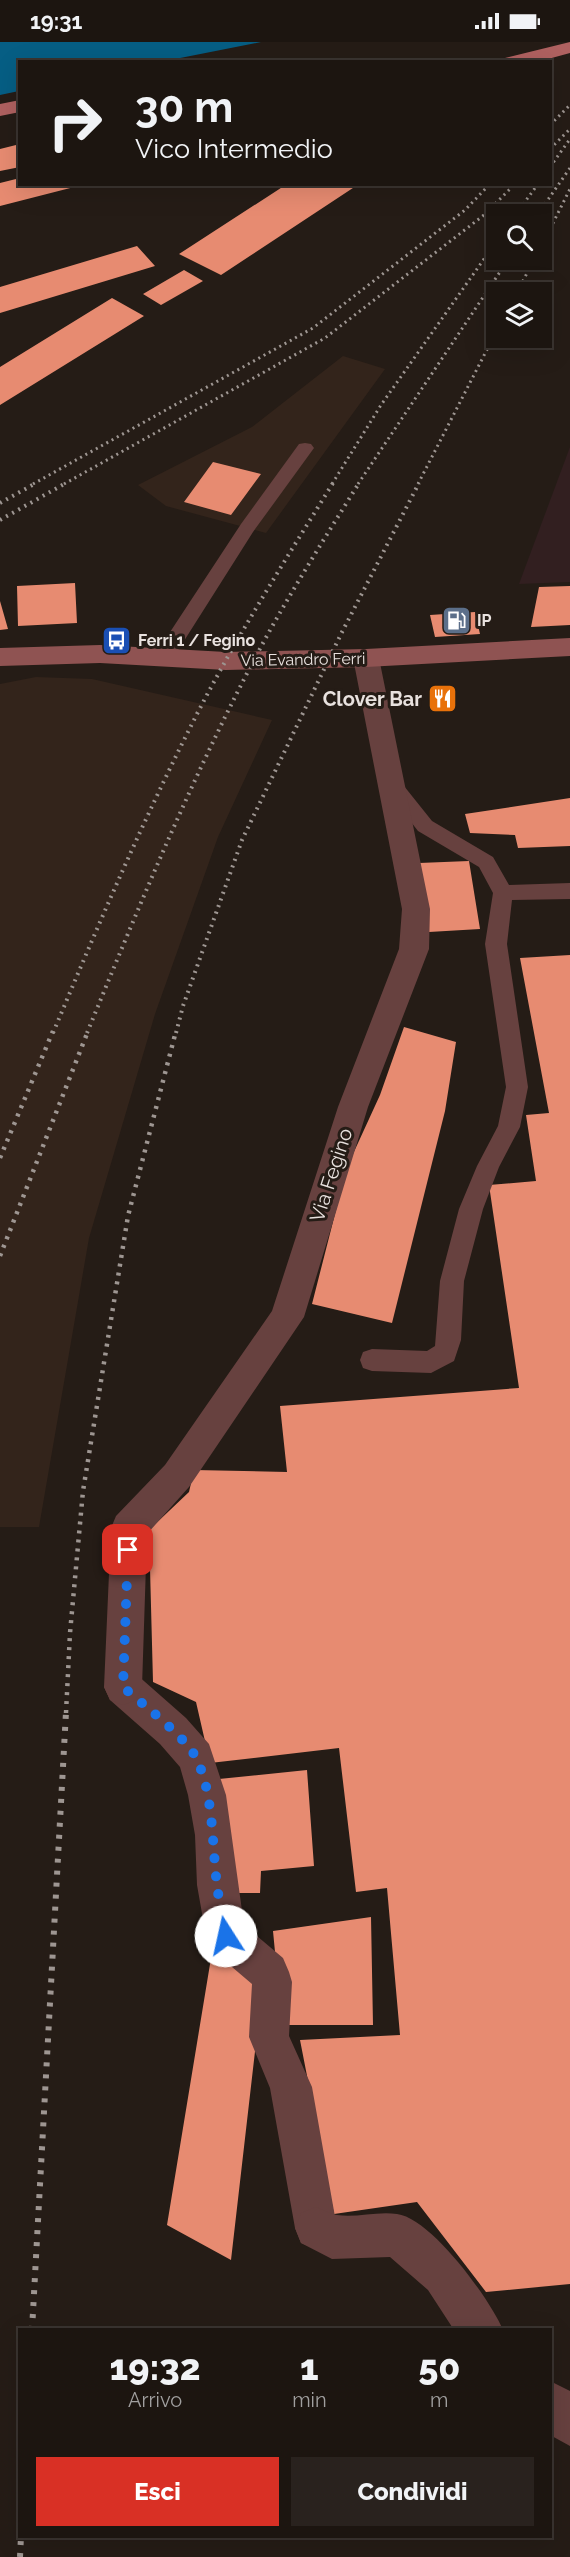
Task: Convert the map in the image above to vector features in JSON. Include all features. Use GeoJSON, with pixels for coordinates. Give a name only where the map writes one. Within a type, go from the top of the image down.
{"type":"FeatureCollection","features":[{"type":"Feature","properties":{"kind":"main road"},"geometry":{"type":"LineString","coordinates":[[520,60],[570,47]]}},
{"type":"Feature","properties":{"kind":"main road"},"geometry":{"type":"LineString","coordinates":[[0,110],[18,106]]}},
{"type":"Feature","properties":{"kind":"main road","name":"Via Evandro Ferri"},"geometry":{"type":"LineString","coordinates":[[0,657],[100,654],[226,661],[366,658],[570,647]]}},
{"type":"Feature","properties":{"kind":"street","name":"Via Fegino"},"geometry":{"type":"LineString","coordinates":[[366,658],[416,909],[414,949],[353,1107],[286,1317],[177,1476],[129,1528],[123,1687],[173,1731],[196,1757],[207,1795],[214,1835],[217,1885],[226,1936],[264,1966],[272,1982],[269,2037],[291,2087],[316,2229],[332,2236],[398,2235],[443,2275],[480,2328]]}},
{"type":"Feature","properties":{"kind":"street"},"geometry":{"type":"LineString","coordinates":[[552,2405],[570,2423]]}},
{"type":"Feature","properties":{"kind":"lane"},"geometry":{"type":"LineString","coordinates":[[163,658],[247,528],[305,448]]}},
{"type":"Feature","properties":{"kind":"lane","name":"Via Fegino"},"geometry":{"type":"LineString","coordinates":[[389,781],[425,826],[486,862],[502,893]]}},
{"type":"Feature","properties":{"kind":"lane"},"geometry":{"type":"LineString","coordinates":[[372,1360],[431,1362],[445,1353],[449,1340],[452,1281],[471,1209],[488,1166],[509,1127],[518,1087],[496,944],[502,893],[570,891]]}},
{"type":"Feature","properties":{"kind":"shaded area"},"geometry":{"type":"Polygon","coordinates":[[[343,356],[385,369],[266,533],[166,506],[138,485],[252,427],[343,356]]]}},
{"type":"Feature","properties":{"kind":"shaded area"},"geometry":{"type":"Polygon","coordinates":[[[570,447],[570,582],[519,584],[570,447]]]}},
{"type":"Feature","properties":{"kind":"shaded area"},"geometry":{"type":"Polygon","coordinates":[[[36,677],[92,679],[272,720],[218,837],[155,1014],[89,1238],[39,1527],[0,1527],[0,684],[36,677]]]}},
{"type":"Feature","properties":{"kind":"water"},"geometry":{"type":"Polygon","coordinates":[[[0,42],[261,42],[170,60],[18,60],[18,91],[0,95],[0,42]]]}},
{"type":"Feature","properties":{"kind":"building"},"geometry":{"type":"Polygon","coordinates":[[[18,144],[18,167],[0,171],[0,149],[18,144]]]}},
{"type":"Feature","properties":{"kind":"building"},"geometry":{"type":"Polygon","coordinates":[[[18,178],[18,186],[78,186],[0,206],[0,183],[18,178]]]}},
{"type":"Feature","properties":{"kind":"building"},"geometry":{"type":"Polygon","coordinates":[[[284,186],[356,186],[221,275],[179,254],[284,186]]]}},
{"type":"Feature","properties":{"kind":"building"},"geometry":{"type":"Polygon","coordinates":[[[137,246],[155,266],[0,313],[0,287],[137,246]]]}},
{"type":"Feature","properties":{"kind":"building"},"geometry":{"type":"Polygon","coordinates":[[[184,270],[203,281],[161,305],[143,294],[184,270]]]}},
{"type":"Feature","properties":{"kind":"building"},"geometry":{"type":"Polygon","coordinates":[[[112,298],[144,316],[0,405],[0,367],[112,298]]]}},
{"type":"Feature","properties":{"kind":"building"},"geometry":{"type":"Polygon","coordinates":[[[213,462],[261,474],[231,515],[184,502],[213,462]]]}},
{"type":"Feature","properties":{"kind":"building"},"geometry":{"type":"Polygon","coordinates":[[[75,583],[77,623],[18,626],[17,586],[75,583]]]}},
{"type":"Feature","properties":{"kind":"building"},"geometry":{"type":"Polygon","coordinates":[[[570,586],[570,625],[531,627],[539,587],[570,586]]]}},
{"type":"Feature","properties":{"kind":"building"},"geometry":{"type":"Polygon","coordinates":[[[0,601],[8,629],[0,630],[0,601]]]}},
{"type":"Feature","properties":{"kind":"building"},"geometry":{"type":"Polygon","coordinates":[[[475,612],[480,634],[435,637],[430,615],[475,612]]]}},
{"type":"Feature","properties":{"kind":"building"},"geometry":{"type":"Polygon","coordinates":[[[570,798],[570,846],[518,848],[515,835],[470,833],[465,814],[570,798]]]}},
{"type":"Feature","properties":{"kind":"building"},"geometry":{"type":"Polygon","coordinates":[[[469,861],[480,929],[429,932],[419,863],[469,861]]]}},
{"type":"Feature","properties":{"kind":"building"},"geometry":{"type":"Polygon","coordinates":[[[570,955],[570,2284],[486,2292],[417,2202],[334,2214],[300,2040],[400,2035],[387,1888],[356,1892],[339,1748],[210,1763],[196,1702],[153,1682],[149,1530],[189,1492],[194,1470],[287,1472],[280,1406],[519,1388],[489,1185],[536,1181],[526,1115],[549,1113],[520,958],[570,955]]]}},
{"type":"Feature","properties":{"kind":"building"},"geometry":{"type":"Polygon","coordinates":[[[404,1027],[456,1042],[445,1111],[392,1323],[312,1304],[347,1167],[380,1095],[404,1027]]]}},
{"type":"Feature","properties":{"kind":"building"},"geometry":{"type":"Polygon","coordinates":[[[307,1770],[314,1866],[261,1871],[260,1893],[229,1893],[219,1779],[307,1770]]]}},
{"type":"Feature","properties":{"kind":"building"},"geometry":{"type":"Polygon","coordinates":[[[371,1917],[373,2025],[282,2025],[273,1931],[371,1917]]]}},
{"type":"Feature","properties":{"kind":"building"},"geometry":{"type":"Polygon","coordinates":[[[212,1952],[263,1982],[231,2260],[167,2225],[212,1952]]]}},
{"type":"Feature","properties":{"kind":"railway"},"geometry":{"type":"LineString","coordinates":[[552,123],[570,105]]}},
{"type":"Feature","properties":{"kind":"railway"},"geometry":{"type":"LineString","coordinates":[[552,147],[570,129]]}},
{"type":"Feature","properties":{"kind":"railway"},"geometry":{"type":"LineString","coordinates":[[552,164],[570,139]]}},
{"type":"Feature","properties":{"kind":"railway"},"geometry":{"type":"LineString","coordinates":[[545,204],[570,168]]}},
{"type":"Feature","properties":{"kind":"railway"},"geometry":{"type":"LineString","coordinates":[[33,484],[313,328],[465,210],[488,186]]}},
{"type":"Feature","properties":{"kind":"railway"},"geometry":{"type":"LineString","coordinates":[[64,484],[325,338],[484,215],[513,186]]}},
{"type":"Feature","properties":{"kind":"railway"},"geometry":{"type":"LineString","coordinates":[[523,204],[537,186]]}},
{"type":"Feature","properties":{"kind":"railway"},"geometry":{"type":"LineString","coordinates":[[552,225],[570,189]]}},
{"type":"Feature","properties":{"kind":"railway"},"geometry":{"type":"LineString","coordinates":[[332,484],[381,405],[486,256]]}},
{"type":"Feature","properties":{"kind":"railway"},"geometry":{"type":"LineString","coordinates":[[358,484],[501,270]]}},
{"type":"Feature","properties":{"kind":"railway"},"geometry":{"type":"LineString","coordinates":[[522,282],[529,270]]}},
{"type":"Feature","properties":{"kind":"railway"},"geometry":{"type":"LineString","coordinates":[[418,484],[488,348]]}},
{"type":"Feature","properties":{"kind":"railway"},"geometry":{"type":"LineString","coordinates":[[0,503],[36,483]]}},
{"type":"Feature","properties":{"kind":"railway"},"geometry":{"type":"LineString","coordinates":[[0,520],[66,483]]}},
{"type":"Feature","properties":{"kind":"railway"},"geometry":{"type":"LineString","coordinates":[[53,1033],[122,872],[197,714],[280,568],[333,483]]}},
{"type":"Feature","properties":{"kind":"railway"},"geometry":{"type":"LineString","coordinates":[[87,1033],[170,835],[238,690],[286,602],[359,483]]}},
{"type":"Feature","properties":{"kind":"railway"},"geometry":{"type":"LineString","coordinates":[[176,1033],[183,1006],[242,840],[341,634],[419,483]]}},
{"type":"Feature","properties":{"kind":"railway"},"geometry":{"type":"LineString","coordinates":[[0,1158],[53,1031]]}},
{"type":"Feature","properties":{"kind":"railway"},"geometry":{"type":"LineString","coordinates":[[0,1256],[88,1031]]}},
{"type":"Feature","properties":{"kind":"railway"},"geometry":{"type":"LineString","coordinates":[[66,1713],[70,1633],[83,1491],[128,1216],[176,1031]]}},
{"type":"Feature","properties":{"kind":"railway"},"geometry":{"type":"LineString","coordinates":[[32,2328],[66,1712]]}},
{"type":"Feature","properties":{"kind":"railway"},"geometry":{"type":"LineString","coordinates":[[20,2557],[21,2538]]}},
{"type":"Feature","properties":{"kind":"place","name":"IP"},"geometry":{"type":"Point","coordinates":[456,620]}},
{"type":"Feature","properties":{"kind":"place","name":"Ferri 1 / Fegino"},"geometry":{"type":"Point","coordinates":[117,640]}},
{"type":"Feature","properties":{"kind":"place","name":"Clover Bar"},"geometry":{"type":"Point","coordinates":[443,699]}},
{"type":"Feature","properties":{"kind":"route"},"geometry":{"type":"LineString","coordinates":[[128,1550],[123,1687],[173,1731],[196,1757],[207,1795],[214,1835],[217,1885],[226,1936]]}}]}
